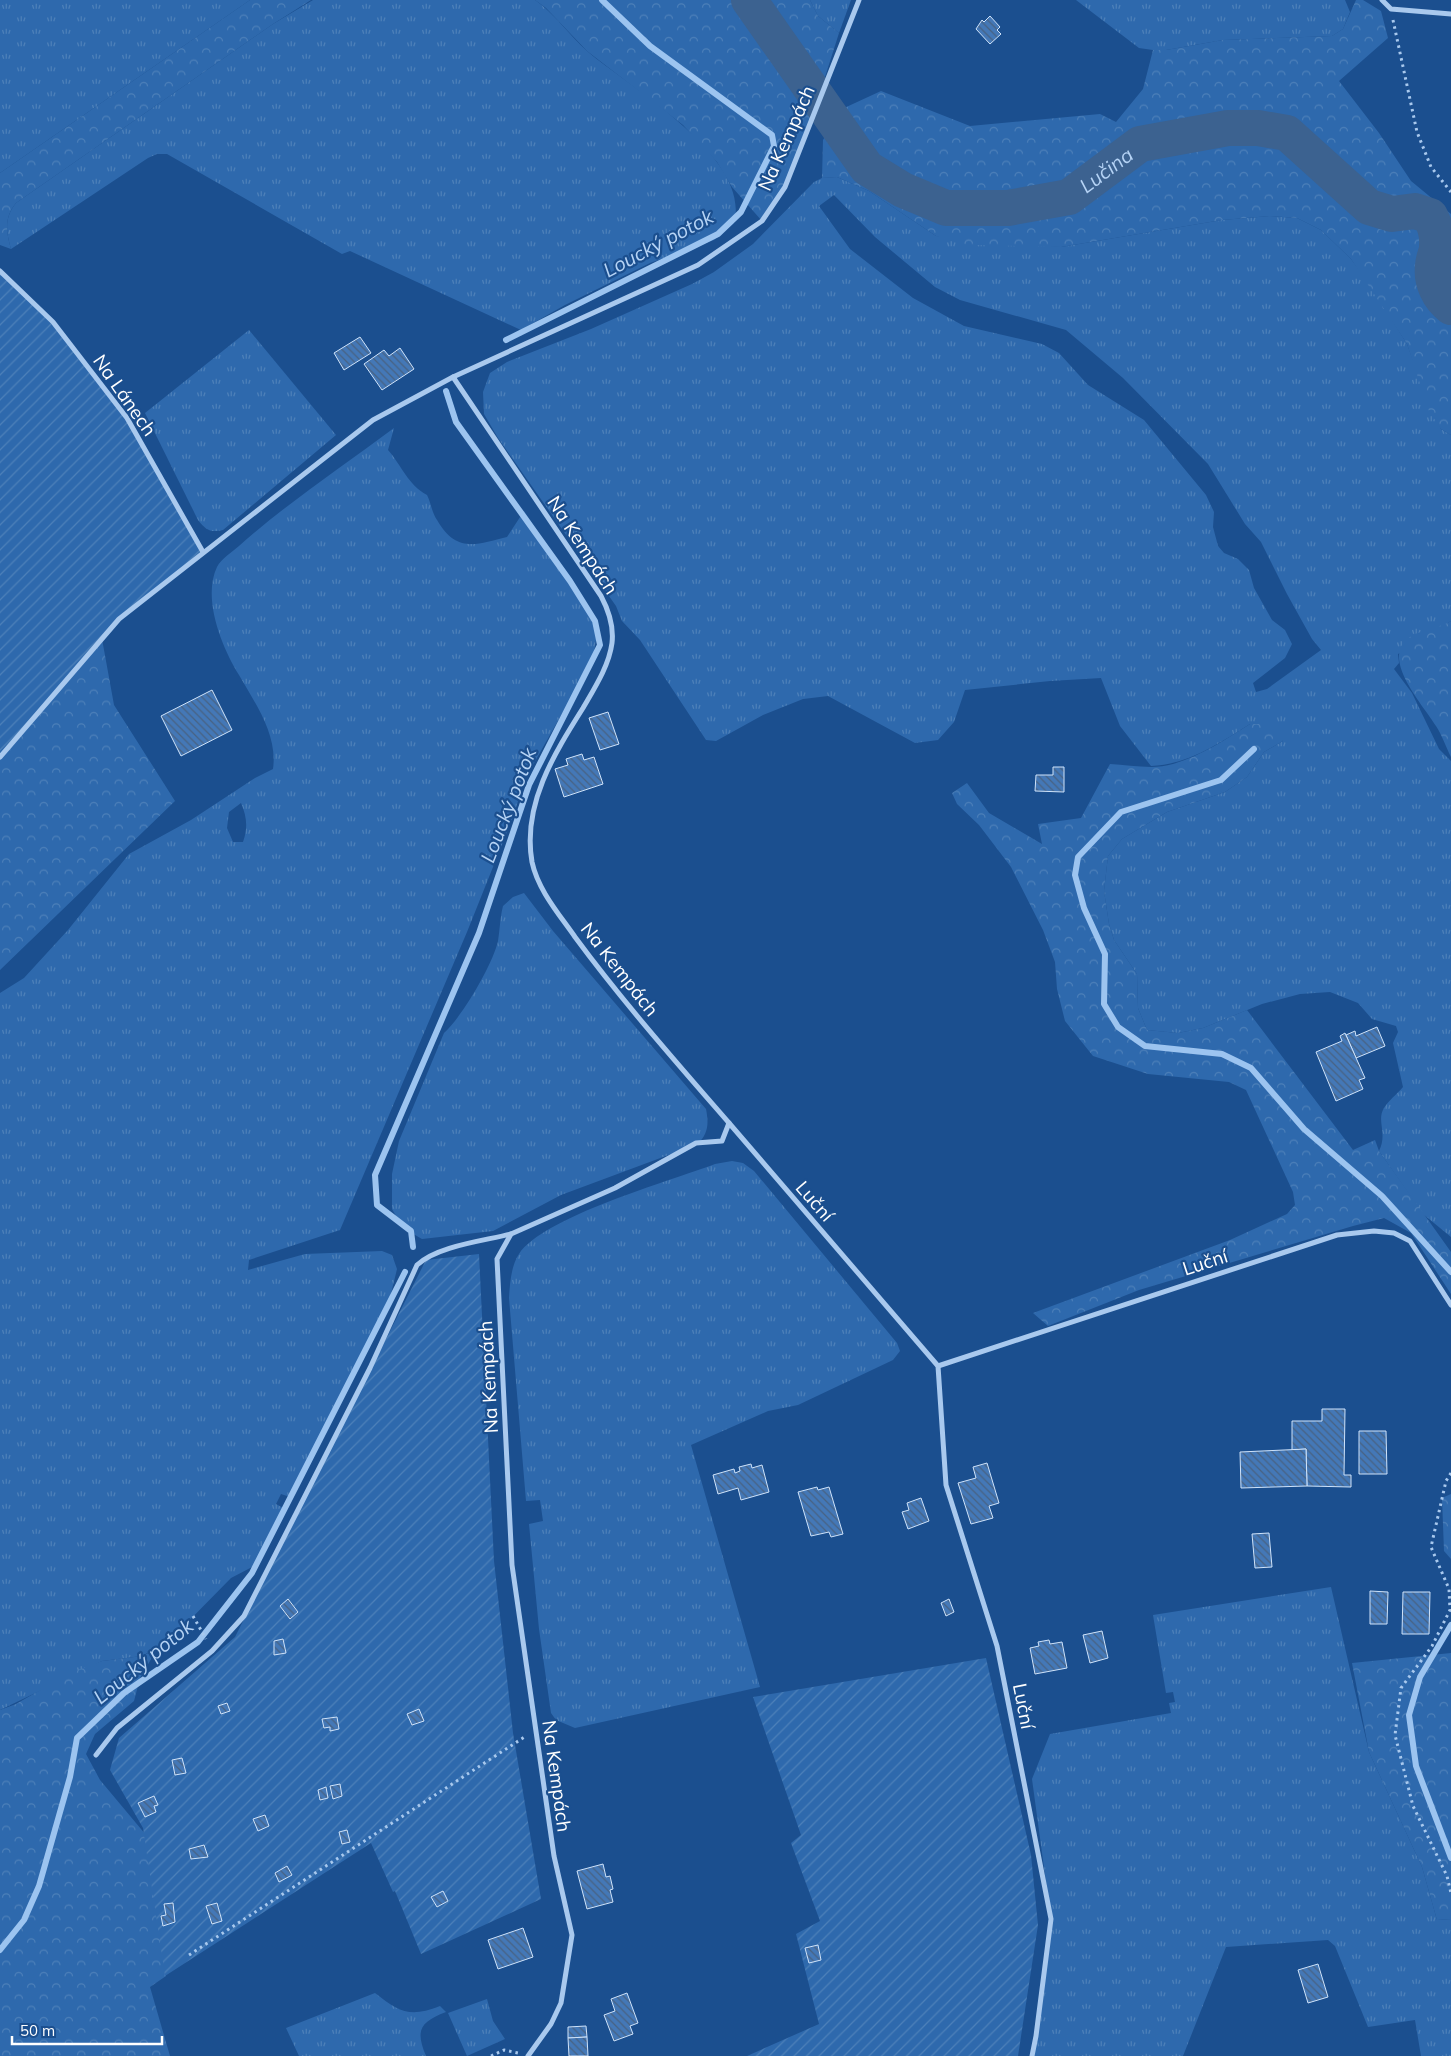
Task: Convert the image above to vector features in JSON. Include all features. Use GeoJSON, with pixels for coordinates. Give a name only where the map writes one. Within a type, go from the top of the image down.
{"type":"FeatureCollection","features":[{"type":"Feature","properties":{"kind":"street","name":"Na Kempách"},"geometry":{"type":"LineString","coordinates":[[729,1123],[615,990],[545,895],[532,863],[530,832],[534,805],[543,778],[558,747],[596,686],[612,644],[609,612],[601,596],[453,377],[698,265],[762,221],[785,186],[859,0]]}},
{"type":"Feature","properties":{"kind":"street"},"geometry":{"type":"LineString","coordinates":[[1382,0],[1391,9],[1451,14]]}},
{"type":"Feature","properties":{"kind":"street","name":"Na Lánech"},"geometry":{"type":"LineString","coordinates":[[0,271],[53,322],[127,418],[203,552]]}},
{"type":"Feature","properties":{"kind":"street"},"geometry":{"type":"LineString","coordinates":[[0,757],[119,620],[373,420],[453,377]]}},
{"type":"Feature","properties":{"kind":"street"},"geometry":{"type":"LineString","coordinates":[[96,1755],[117,1728],[212,1651],[244,1616],[370,1368],[417,1265],[425,1257],[437,1252],[511,1234],[615,1188],[696,1143],[722,1141],[729,1123]]}},
{"type":"Feature","properties":{"kind":"street","name":"Luční"},"geometry":{"type":"LineString","coordinates":[[729,1123],[938,1366],[946,1485],[997,1646],[1051,1919],[1032,2056]]}},
{"type":"Feature","properties":{"kind":"street","name":"Luční"},"geometry":{"type":"LineString","coordinates":[[938,1366],[1337,1235],[1374,1231],[1394,1233],[1410,1242],[1451,1306]]}},
{"type":"Feature","properties":{"kind":"street","name":"Na Kempách"},"geometry":{"type":"LineString","coordinates":[[511,1234],[497,1259],[512,1565],[554,1856],[572,1935],[561,2003],[551,2024],[528,2056]]}},
{"type":"Feature","properties":{"kind":"path"},"geometry":{"type":"LineString","coordinates":[[1391,9],[1417,132],[1431,167],[1451,192]]}},
{"type":"Feature","properties":{"kind":"path"},"geometry":{"type":"LineString","coordinates":[[1451,1473],[1446,1481],[1431,1548],[1449,1589],[1450,1610],[1432,1646],[1401,1688],[1395,1735],[1413,1806],[1447,1876],[1451,1893]]}},
{"type":"Feature","properties":{"kind":"path"},"geometry":{"type":"LineString","coordinates":[[193,1616],[205,1638]]}},
{"type":"Feature","properties":{"kind":"path"},"geometry":{"type":"LineString","coordinates":[[189,1955],[535,1730]]}},
{"type":"Feature","properties":{"kind":"path"},"geometry":{"type":"LineString","coordinates":[[491,2056],[504,2050],[516,2052],[521,2056]]}},
{"type":"Feature","properties":{"kind":"green space"},"geometry":{"type":"Polygon","coordinates":[[[0,0],[250,0],[0,173],[0,0]]]}},
{"type":"Feature","properties":{"kind":"green space"},"geometry":{"type":"Polygon","coordinates":[[[250,0],[311,0],[273,24],[16,203],[9,214],[7,225],[11,249],[0,245],[0,173],[250,0]]]}},
{"type":"Feature","properties":{"kind":"green space"},"geometry":{"type":"Polygon","coordinates":[[[313,0],[535,0],[587,51],[657,104],[706,149],[725,173],[735,198],[734,223],[714,240],[650,263],[565,305],[521,330],[350,251],[342,254],[167,154],[157,154],[148,158],[11,249],[7,225],[9,214],[16,203],[273,24],[313,0]]]}},
{"type":"Feature","properties":{"kind":"green space"},"geometry":{"type":"Polygon","coordinates":[[[535,0],[810,0],[818,16],[839,33],[810,124],[785,187],[762,221],[732,187],[717,162],[683,125],[587,51],[546,8],[535,0]]]}},
{"type":"Feature","properties":{"kind":"green space"},"geometry":{"type":"Polygon","coordinates":[[[810,0],[851,0],[839,33],[818,16],[810,0]]]}},
{"type":"Feature","properties":{"kind":"green space"},"geometry":{"type":"Polygon","coordinates":[[[1076,0],[1345,0],[1350,12],[1343,29],[1332,36],[1223,40],[1166,50],[1153,50],[1139,48],[1076,0]]]}},
{"type":"Feature","properties":{"kind":"green space"},"geometry":{"type":"Polygon","coordinates":[[[1356,0],[1363,0],[1381,11],[1388,38],[1339,81],[1379,133],[1411,181],[1451,214],[1451,435],[1441,429],[1429,411],[1407,344],[1351,259],[1321,230],[1297,218],[1270,216],[1222,220],[1061,247],[967,245],[936,236],[869,191],[837,177],[822,178],[823,140],[842,109],[881,91],[970,126],[1100,114],[1116,122],[1143,89],[1153,50],[1166,50],[1223,40],[1332,36],[1343,29],[1356,0]]]}},
{"type":"Feature","properties":{"kind":"green space"},"geometry":{"type":"Polygon","coordinates":[[[837,177],[869,191],[936,236],[1061,247],[1222,220],[1270,216],[1297,218],[1321,230],[1351,259],[1370,285],[1407,344],[1426,396],[1441,429],[1451,435],[1451,621],[1398,654],[1399,663],[1394,669],[1412,693],[1439,749],[1451,761],[1451,1237],[1423,1214],[1379,1151],[1382,1139],[1382,1113],[1388,1103],[1403,1087],[1393,1043],[1398,1032],[1396,1026],[1372,1019],[1358,1003],[1330,992],[1300,994],[1262,1004],[1203,1028],[1178,1033],[1147,1030],[1138,1008],[1137,974],[1114,940],[1109,924],[1104,891],[1108,856],[1122,839],[1167,812],[1225,792],[1247,777],[1264,752],[1283,741],[1250,724],[1203,752],[1177,762],[1151,766],[1120,726],[1101,678],[965,690],[954,722],[938,740],[915,743],[828,696],[803,699],[763,715],[716,741],[706,740],[640,640],[622,621],[616,606],[498,438],[484,414],[483,392],[490,373],[507,362],[591,329],[692,284],[714,272],[753,244],[814,182],[822,178],[837,177]],[[834,195],[819,206],[850,249],[913,298],[964,326],[1042,344],[1059,353],[1088,385],[1144,420],[1206,495],[1214,512],[1213,527],[1218,546],[1224,553],[1238,559],[1249,570],[1254,588],[1272,620],[1285,630],[1292,644],[1285,658],[1253,683],[1256,692],[1267,689],[1321,650],[1312,639],[1287,594],[1261,542],[1245,524],[1208,464],[1123,378],[1066,330],[960,300],[935,287],[875,237],[834,195]]]}},
{"type":"Feature","properties":{"kind":"green space"},"geometry":{"type":"Polygon","coordinates":[[[0,271],[53,322],[127,418],[203,552],[119,619],[0,757],[0,271]]]}},
{"type":"Feature","properties":{"kind":"green space"},"geometry":{"type":"Polygon","coordinates":[[[249,330],[336,435],[223,530],[211,531],[198,520],[145,413],[249,330]]]}},
{"type":"Feature","properties":{"kind":"green space"},"geometry":{"type":"Polygon","coordinates":[[[394,428],[388,450],[410,481],[427,495],[435,517],[444,531],[452,538],[459,542],[476,544],[507,537],[524,511],[591,611],[598,627],[593,659],[525,779],[513,817],[467,932],[340,1230],[249,1260],[248,1270],[305,1254],[382,1251],[392,1255],[397,1269],[389,1302],[290,1497],[281,1494],[276,1504],[285,1509],[254,1566],[231,1578],[170,1640],[142,1656],[102,1661],[0,1710],[0,993],[24,978],[68,930],[129,854],[191,820],[255,778],[273,769],[274,756],[269,732],[258,708],[226,651],[216,622],[212,593],[217,567],[221,561],[257,530],[295,500],[394,428]],[[241,803],[229,812],[227,828],[233,842],[243,842],[245,837],[246,818],[241,803]]]}},
{"type":"Feature","properties":{"kind":"green space"},"geometry":{"type":"Polygon","coordinates":[[[1451,621],[1451,757],[1438,730],[1408,684],[1399,661],[1400,650],[1405,641],[1410,637],[1451,621]]]}},
{"type":"Feature","properties":{"kind":"green space"},"geometry":{"type":"Polygon","coordinates":[[[102,639],[114,705],[175,801],[0,970],[0,757],[102,639]]]}},
{"type":"Feature","properties":{"kind":"green space"},"geometry":{"type":"Polygon","coordinates":[[[1250,724],[1266,724],[1283,741],[1264,752],[1247,777],[1225,792],[1167,812],[1122,839],[1108,856],[1104,891],[1109,924],[1114,940],[1137,974],[1138,1008],[1147,1030],[1178,1033],[1203,1028],[1247,1010],[1353,1150],[1375,1140],[1379,1151],[1451,1252],[1451,1294],[1411,1233],[1384,1218],[1139,1290],[1048,1326],[1033,1313],[1230,1240],[1287,1214],[1295,1205],[1293,1192],[1246,1090],[1229,1082],[1148,1074],[1093,1056],[1065,1021],[1057,989],[1055,962],[1043,930],[1011,867],[979,825],[957,804],[952,793],[967,783],[989,813],[1042,844],[1038,824],[1081,818],[1110,764],[1150,767],[1173,764],[1203,752],[1250,724]]]}},
{"type":"Feature","properties":{"kind":"green space"},"geometry":{"type":"Polygon","coordinates":[[[524,893],[553,931],[706,1109],[706,1132],[698,1144],[561,1195],[493,1231],[422,1239],[403,1228],[392,1209],[392,1174],[399,1141],[444,1033],[468,1003],[490,963],[498,941],[503,906],[513,897],[524,893]]]}},
{"type":"Feature","properties":{"kind":"green space"},"geometry":{"type":"Polygon","coordinates":[[[732,1161],[743,1163],[754,1171],[897,1343],[900,1351],[893,1360],[798,1405],[768,1411],[691,1445],[760,1687],[575,1728],[556,1720],[551,1713],[539,1629],[529,1524],[543,1521],[540,1500],[526,1501],[509,1298],[513,1269],[519,1254],[532,1240],[553,1227],[640,1190],[715,1164],[732,1161]]]}},
{"type":"Feature","properties":{"kind":"green space"},"geometry":{"type":"Polygon","coordinates":[[[479,1254],[494,1561],[513,1733],[541,1899],[421,1954],[395,1891],[393,1892],[371,1843],[165,1976],[143,1828],[110,1770],[119,1738],[235,1637],[426,1260],[479,1254]]]}},
{"type":"Feature","properties":{"kind":"green space"},"geometry":{"type":"Polygon","coordinates":[[[1451,1494],[1451,1559],[1444,1551],[1442,1498],[1451,1494]]]}},
{"type":"Feature","properties":{"kind":"green space"},"geometry":{"type":"Polygon","coordinates":[[[1331,1587],[1369,1752],[1422,1867],[1437,1920],[1451,1919],[1451,2056],[1421,2056],[1415,2020],[1368,2027],[1335,1946],[1328,1940],[1226,1947],[1183,2056],[1032,2056],[1051,1919],[1032,1779],[1050,1734],[1171,1713],[1169,1703],[1175,1702],[1173,1692],[1166,1693],[1153,1615],[1331,1587]]]}},
{"type":"Feature","properties":{"kind":"green space"},"geometry":{"type":"Polygon","coordinates":[[[157,1649],[140,1678],[134,1701],[95,1734],[86,1754],[100,1780],[146,1835],[166,1976],[150,1987],[170,2056],[0,2056],[0,1710],[16,1704],[70,1673],[102,1661],[142,1656],[157,1649]]]}},
{"type":"Feature","properties":{"kind":"green space"},"geometry":{"type":"Polygon","coordinates":[[[1451,1653],[1451,1919],[1437,1920],[1422,1867],[1369,1752],[1352,1663],[1451,1653]]]}},
{"type":"Feature","properties":{"kind":"green space"},"geometry":{"type":"Polygon","coordinates":[[[986,1658],[1031,1855],[1038,1925],[1018,2056],[747,2056],[819,2024],[796,1934],[820,1921],[791,1843],[801,1835],[753,1697],[986,1658]]]}},
{"type":"Feature","properties":{"kind":"green space"},"geometry":{"type":"Polygon","coordinates":[[[375,1993],[391,2005],[405,2011],[421,2012],[440,2006],[446,2012],[430,2019],[422,2028],[421,2040],[426,2056],[299,2056],[286,2028],[375,1993]]]}},
{"type":"Feature","properties":{"kind":"green space"},"geometry":{"type":"Polygon","coordinates":[[[487,1999],[493,2021],[505,2039],[467,2056],[448,2013],[487,1999]]]}},
{"type":"Feature","properties":{"kind":"building"},"geometry":{"type":"Polygon","coordinates":[[[990,16],[1000,27],[997,30],[1001,34],[990,44],[976,29],[982,20],[984,22],[990,16]]]}},
{"type":"Feature","properties":{"kind":"building"},"geometry":{"type":"Polygon","coordinates":[[[360,337],[371,353],[344,370],[334,353],[360,337]]]}},
{"type":"Feature","properties":{"kind":"building"},"geometry":{"type":"Polygon","coordinates":[[[400,348],[414,369],[382,390],[364,364],[384,350],[389,356],[400,348]]]}},
{"type":"Feature","properties":{"kind":"building"},"geometry":{"type":"Polygon","coordinates":[[[212,690],[232,730],[181,756],[161,716],[212,690]]]}},
{"type":"Feature","properties":{"kind":"building"},"geometry":{"type":"Polygon","coordinates":[[[608,712],[619,744],[600,750],[589,718],[608,712]]]}},
{"type":"Feature","properties":{"kind":"building"},"geometry":{"type":"Polygon","coordinates":[[[582,754],[584,760],[594,757],[603,784],[564,797],[555,769],[568,765],[566,759],[582,754]]]}},
{"type":"Feature","properties":{"kind":"building"},"geometry":{"type":"Polygon","coordinates":[[[1053,767],[1064,767],[1064,792],[1035,791],[1036,775],[1053,775],[1053,767]]]}},
{"type":"Feature","properties":{"kind":"building"},"geometry":{"type":"Polygon","coordinates":[[[1377,1027],[1385,1046],[1356,1058],[1346,1035],[1355,1031],[1356,1036],[1377,1027]]]}},
{"type":"Feature","properties":{"kind":"building"},"geometry":{"type":"Polygon","coordinates":[[[1345,1033],[1365,1078],[1359,1080],[1363,1089],[1336,1101],[1316,1052],[1342,1041],[1340,1036],[1345,1033]]]}},
{"type":"Feature","properties":{"kind":"building"},"geometry":{"type":"Polygon","coordinates":[[[1322,1409],[1345,1409],[1344,1475],[1351,1475],[1351,1487],[1307,1486],[1306,1449],[1292,1450],[1292,1421],[1322,1421],[1322,1409]]]}},
{"type":"Feature","properties":{"kind":"building"},"geometry":{"type":"Polygon","coordinates":[[[1359,1431],[1386,1431],[1387,1474],[1359,1474],[1359,1431]]]}},
{"type":"Feature","properties":{"kind":"building"},"geometry":{"type":"Polygon","coordinates":[[[1306,1449],[1307,1486],[1241,1488],[1240,1452],[1306,1449]]]}},
{"type":"Feature","properties":{"kind":"building"},"geometry":{"type":"Polygon","coordinates":[[[987,1463],[999,1503],[989,1506],[993,1518],[971,1524],[958,1483],[976,1478],[973,1467],[987,1463]]]}},
{"type":"Feature","properties":{"kind":"building"},"geometry":{"type":"Polygon","coordinates":[[[751,1464],[752,1468],[762,1465],[769,1492],[741,1500],[738,1488],[718,1494],[713,1475],[734,1469],[735,1473],[740,1471],[739,1467],[751,1464]]]}},
{"type":"Feature","properties":{"kind":"building"},"geometry":{"type":"Polygon","coordinates":[[[817,1487],[818,1490],[829,1487],[843,1534],[831,1537],[829,1532],[811,1536],[798,1492],[817,1487]]]}},
{"type":"Feature","properties":{"kind":"building"},"geometry":{"type":"Polygon","coordinates":[[[921,1498],[929,1521],[908,1529],[902,1512],[909,1510],[907,1503],[921,1498]]]}},
{"type":"Feature","properties":{"kind":"building"},"geometry":{"type":"Polygon","coordinates":[[[1269,1533],[1272,1567],[1255,1568],[1252,1534],[1269,1533]]]}},
{"type":"Feature","properties":{"kind":"building"},"geometry":{"type":"Polygon","coordinates":[[[1370,1591],[1388,1592],[1387,1624],[1370,1624],[1370,1591]]]}},
{"type":"Feature","properties":{"kind":"building"},"geometry":{"type":"Polygon","coordinates":[[[1403,1592],[1430,1592],[1429,1634],[1402,1634],[1403,1592]]]}},
{"type":"Feature","properties":{"kind":"building"},"geometry":{"type":"Polygon","coordinates":[[[288,1599],[298,1612],[290,1619],[280,1606],[288,1599]]]}},
{"type":"Feature","properties":{"kind":"building"},"geometry":{"type":"Polygon","coordinates":[[[949,1599],[954,1612],[946,1616],[941,1603],[949,1599]]]}},
{"type":"Feature","properties":{"kind":"building"},"geometry":{"type":"Polygon","coordinates":[[[1102,1631],[1108,1658],[1090,1663],[1083,1635],[1102,1631]]]}},
{"type":"Feature","properties":{"kind":"building"},"geometry":{"type":"Polygon","coordinates":[[[283,1639],[286,1653],[274,1655],[274,1641],[283,1639]]]}},
{"type":"Feature","properties":{"kind":"building"},"geometry":{"type":"Polygon","coordinates":[[[1049,1640],[1050,1644],[1062,1642],[1067,1668],[1035,1674],[1030,1648],[1039,1646],[1038,1642],[1049,1640]]]}},
{"type":"Feature","properties":{"kind":"building"},"geometry":{"type":"Polygon","coordinates":[[[227,1703],[230,1711],[221,1714],[218,1706],[227,1703]]]}},
{"type":"Feature","properties":{"kind":"building"},"geometry":{"type":"Polygon","coordinates":[[[419,1709],[424,1721],[412,1725],[407,1714],[419,1709]]]}},
{"type":"Feature","properties":{"kind":"building"},"geometry":{"type":"Polygon","coordinates":[[[337,1717],[339,1729],[330,1731],[330,1727],[324,1728],[322,1719],[337,1717]]]}},
{"type":"Feature","properties":{"kind":"building"},"geometry":{"type":"Polygon","coordinates":[[[182,1758],[186,1773],[175,1775],[172,1760],[182,1758]]]}},
{"type":"Feature","properties":{"kind":"building"},"geometry":{"type":"Polygon","coordinates":[[[340,1784],[342,1796],[333,1799],[330,1786],[340,1784]]]}},
{"type":"Feature","properties":{"kind":"building"},"geometry":{"type":"Polygon","coordinates":[[[326,1787],[328,1798],[320,1800],[318,1790],[326,1787]]]}},
{"type":"Feature","properties":{"kind":"building"},"geometry":{"type":"Polygon","coordinates":[[[154,1796],[158,1805],[154,1806],[156,1812],[145,1817],[138,1803],[154,1796]]]}},
{"type":"Feature","properties":{"kind":"building"},"geometry":{"type":"Polygon","coordinates":[[[265,1815],[269,1826],[258,1831],[253,1819],[265,1815]]]}},
{"type":"Feature","properties":{"kind":"building"},"geometry":{"type":"Polygon","coordinates":[[[347,1830],[350,1842],[342,1844],[339,1832],[347,1830]]]}},
{"type":"Feature","properties":{"kind":"building"},"geometry":{"type":"Polygon","coordinates":[[[204,1845],[208,1857],[191,1859],[189,1849],[204,1845]]]}},
{"type":"Feature","properties":{"kind":"building"},"geometry":{"type":"Polygon","coordinates":[[[603,1864],[606,1877],[610,1876],[613,1889],[610,1890],[613,1902],[587,1909],[577,1871],[603,1864]]]}},
{"type":"Feature","properties":{"kind":"building"},"geometry":{"type":"Polygon","coordinates":[[[287,1866],[292,1875],[279,1882],[275,1873],[287,1866]]]}},
{"type":"Feature","properties":{"kind":"building"},"geometry":{"type":"Polygon","coordinates":[[[443,1891],[448,1901],[437,1907],[431,1897],[443,1891]]]}},
{"type":"Feature","properties":{"kind":"building"},"geometry":{"type":"Polygon","coordinates":[[[173,1903],[175,1922],[163,1926],[161,1916],[166,1915],[164,1904],[173,1903]]]}},
{"type":"Feature","properties":{"kind":"building"},"geometry":{"type":"Polygon","coordinates":[[[217,1903],[222,1921],[212,1924],[206,1906],[217,1903]]]}},
{"type":"Feature","properties":{"kind":"building"},"geometry":{"type":"Polygon","coordinates":[[[523,1928],[533,1957],[498,1969],[488,1940],[523,1928]]]}},
{"type":"Feature","properties":{"kind":"building"},"geometry":{"type":"Polygon","coordinates":[[[818,1945],[821,1960],[809,1963],[805,1948],[818,1945]]]}},
{"type":"Feature","properties":{"kind":"building"},"geometry":{"type":"Polygon","coordinates":[[[1318,1964],[1328,1997],[1308,2003],[1298,1970],[1318,1964]]]}},
{"type":"Feature","properties":{"kind":"building"},"geometry":{"type":"Polygon","coordinates":[[[627,1993],[638,2023],[630,2026],[633,2034],[614,2041],[604,2015],[615,2011],[611,1999],[627,1993]]]}},
{"type":"Feature","properties":{"kind":"building"},"geometry":{"type":"Polygon","coordinates":[[[586,2026],[587,2037],[568,2038],[568,2027],[586,2026]]]}},
{"type":"Feature","properties":{"kind":"building"},"geometry":{"type":"Polygon","coordinates":[[[587,2037],[588,2056],[569,2056],[568,2038],[587,2037]]]}},
{"type":"Feature","properties":{"kind":"waterway","name":"Loucký potok"},"geometry":{"type":"LineString","coordinates":[[506,340],[718,234],[741,212],[774,146],[772,135],[650,46],[602,0]]}},
{"type":"Feature","properties":{"kind":"waterway","name":"Lučina"},"geometry":{"type":"LineString","coordinates":[[749,0],[867,168],[903,190],[946,208],[1008,208],[1069,197],[1140,144],[1228,128],[1258,128],[1287,133],[1369,207],[1392,214],[1415,211],[1430,216],[1435,227],[1437,239],[1437,249],[1433,263],[1433,278],[1440,294],[1451,307]]}},
{"type":"Feature","properties":{"kind":"waterway","name":"Loucký potok"},"geometry":{"type":"LineString","coordinates":[[413,1247],[411,1231],[377,1205],[375,1175],[479,933],[529,785],[600,645],[595,621],[570,581],[456,422],[446,391]]}},
{"type":"Feature","properties":{"kind":"waterway"},"geometry":{"type":"LineString","coordinates":[[1254,749],[1221,780],[1121,812],[1078,857],[1075,875],[1084,908],[1105,954],[1104,1004],[1118,1027],[1145,1046],[1222,1054],[1251,1068],[1304,1129],[1382,1196],[1451,1272]]}},
{"type":"Feature","properties":{"kind":"waterway","name":"Loucký potok"},"geometry":{"type":"LineString","coordinates":[[0,1950],[24,1920],[39,1886],[70,1777],[77,1738],[124,1693],[198,1642],[252,1573],[405,1272]]}},
{"type":"Feature","properties":{"kind":"waterway"},"geometry":{"type":"LineString","coordinates":[[1451,1625],[1420,1677],[1409,1715],[1416,1766],[1451,1858]]}}]}
